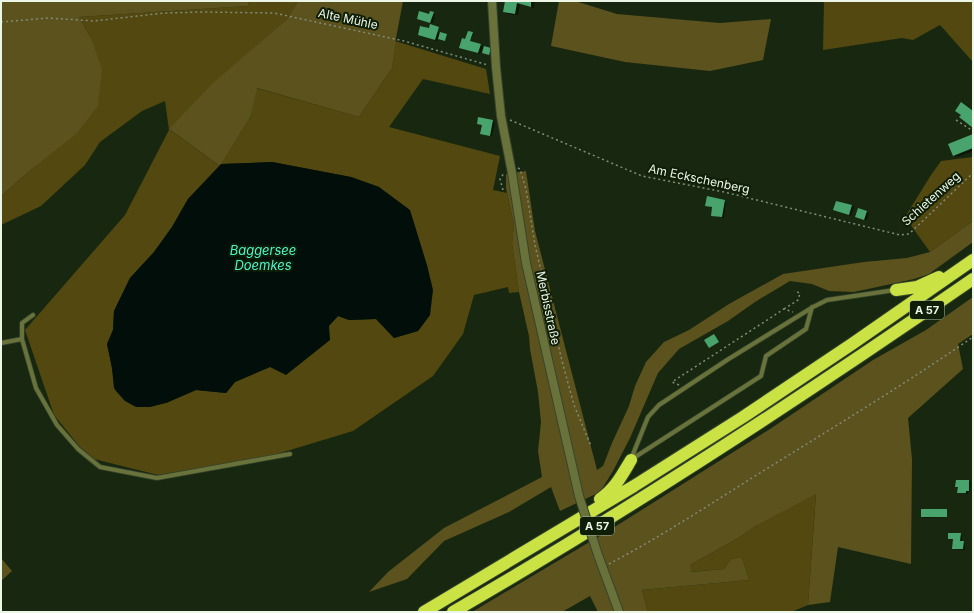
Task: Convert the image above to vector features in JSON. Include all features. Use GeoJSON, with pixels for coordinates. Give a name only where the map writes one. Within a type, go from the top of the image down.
{"type":"FeatureCollection","features":[{"type":"Feature","properties":{"kind":"highway"},"geometry":{"type":"LineString","coordinates":[[896,290],[917,287],[971,261]]}},
{"type":"Feature","properties":{"kind":"highway","name":"A 57"},"geometry":{"type":"LineString","coordinates":[[424,612],[634,486],[743,417],[852,344],[971,261]]}},
{"type":"Feature","properties":{"kind":"highway","name":"A 57"},"geometry":{"type":"LineString","coordinates":[[453,612],[612,517],[738,437],[973,279]]}},
{"type":"Feature","properties":{"kind":"highway"},"geometry":{"type":"LineString","coordinates":[[544,540],[609,493],[619,481],[631,460]]}},
{"type":"Feature","properties":{"kind":"street","name":"Merbisstraße"},"geometry":{"type":"LineString","coordinates":[[492,1],[501,116],[526,263],[579,496],[602,567],[619,612]]}},
{"type":"Feature","properties":{"kind":"lane"},"geometry":{"type":"LineString","coordinates":[[631,460],[648,417],[659,405],[812,307],[827,300],[896,290]]}},
{"type":"Feature","properties":{"kind":"lane"},"geometry":{"type":"LineString","coordinates":[[631,460],[761,376],[766,356],[806,329],[812,307]]}},
{"type":"Feature","properties":{"kind":"lane"},"geometry":{"type":"LineString","coordinates":[[32,314],[22,323],[22,340],[36,388],[57,425],[78,449],[100,467],[157,478],[290,454]]}},
{"type":"Feature","properties":{"kind":"lane"},"geometry":{"type":"LineString","coordinates":[[1,343],[22,340]]}},
{"type":"Feature","properties":{"kind":"path","name":"Alte Mühle"},"geometry":{"type":"LineString","coordinates":[[1,22],[48,18],[94,21],[164,13],[274,13],[404,41],[496,67]]}},
{"type":"Feature","properties":{"kind":"path","name":"Am Eckschenberg"},"geometry":{"type":"LineString","coordinates":[[501,116],[642,176],[724,192],[900,235]]}},
{"type":"Feature","properties":{"kind":"path"},"geometry":{"type":"LineString","coordinates":[[956,120],[973,131]]}},
{"type":"Feature","properties":{"kind":"path"},"geometry":{"type":"LineString","coordinates":[[502,190],[500,179],[510,164],[520,169],[526,189],[535,245],[562,361],[574,405],[591,446]]}},
{"type":"Feature","properties":{"kind":"path","name":"Schietenweg"},"geometry":{"type":"LineString","coordinates":[[900,235],[909,234],[973,173]]}},
{"type":"Feature","properties":{"kind":"path"},"geometry":{"type":"LineString","coordinates":[[686,388],[672,382],[798,300],[800,293],[794,291]]}},
{"type":"Feature","properties":{"kind":"path"},"geometry":{"type":"LineString","coordinates":[[784,309],[801,314]]}},
{"type":"Feature","properties":{"kind":"path"},"geometry":{"type":"LineString","coordinates":[[602,567],[659,536],[863,410],[933,365],[973,337]]}},
{"type":"Feature","properties":{"kind":"shaded area"},"geometry":{"type":"Polygon","coordinates":[[[1,1],[249,1],[248,6],[79,17],[91,38],[102,69],[98,106],[76,134],[1,196],[1,1]]]}},
{"type":"Feature","properties":{"kind":"shaded area"},"geometry":{"type":"Polygon","coordinates":[[[249,1],[298,1],[287,19],[255,47],[170,130],[220,166],[188,199],[172,227],[154,252],[130,278],[114,311],[113,330],[107,344],[115,390],[125,401],[166,403],[196,390],[226,393],[235,382],[270,367],[328,326],[338,316],[349,320],[376,319],[394,338],[418,331],[430,315],[379,187],[351,177],[272,162],[221,164],[251,116],[256,88],[359,117],[392,68],[395,41],[486,69],[490,94],[423,79],[389,127],[500,156],[493,190],[507,193],[514,225],[512,243],[519,292],[509,293],[508,287],[474,295],[463,334],[433,376],[353,431],[267,457],[158,475],[94,459],[80,447],[54,415],[25,330],[125,215],[169,130],[165,101],[142,111],[100,142],[85,165],[41,206],[1,225],[1,196],[33,168],[91,38],[79,17],[248,6],[249,1]]]}},
{"type":"Feature","properties":{"kind":"shaded area"},"geometry":{"type":"Polygon","coordinates":[[[298,1],[403,1],[392,68],[359,117],[257,88],[251,116],[220,166],[169,129],[213,83],[287,19],[298,1]]]}},
{"type":"Feature","properties":{"kind":"shaded area"},"geometry":{"type":"Polygon","coordinates":[[[559,1],[575,1],[617,14],[720,23],[771,19],[763,60],[710,71],[625,62],[551,46],[559,1]]]}},
{"type":"Feature","properties":{"kind":"shaded area"},"geometry":{"type":"Polygon","coordinates":[[[824,1],[973,1],[973,62],[940,25],[913,40],[902,38],[823,50],[824,1]]]}},
{"type":"Feature","properties":{"kind":"shaded area"},"geometry":{"type":"Polygon","coordinates":[[[973,157],[973,221],[930,252],[905,217],[941,161],[973,157]]]}},
{"type":"Feature","properties":{"kind":"shaded area"},"geometry":{"type":"Polygon","coordinates":[[[526,171],[535,231],[597,470],[603,466],[646,362],[664,342],[689,330],[729,304],[783,274],[864,262],[907,258],[930,252],[973,221],[973,242],[929,274],[914,279],[854,292],[829,291],[812,284],[790,281],[755,302],[728,321],[679,349],[658,373],[630,438],[600,492],[560,511],[551,487],[509,512],[444,541],[407,579],[369,592],[388,572],[444,528],[542,477],[538,451],[541,422],[538,392],[529,336],[519,292],[512,243],[514,225],[506,188],[506,174],[526,171]]]}},
{"type":"Feature","properties":{"kind":"shaded area"},"geometry":{"type":"Polygon","coordinates":[[[973,297],[973,334],[958,344],[963,369],[908,418],[912,459],[911,564],[838,547],[830,602],[808,605],[816,494],[754,527],[740,537],[690,565],[691,572],[724,569],[731,559],[742,557],[749,580],[642,590],[648,612],[598,612],[590,596],[562,612],[472,612],[613,528],[770,429],[873,360],[926,330],[973,297]]]}},
{"type":"Feature","properties":{"kind":"shaded area"},"geometry":{"type":"Polygon","coordinates":[[[816,493],[808,605],[791,612],[648,612],[642,590],[749,580],[742,557],[731,559],[724,569],[690,572],[690,565],[740,537],[754,527],[816,493]]]}},
{"type":"Feature","properties":{"kind":"shaded area"},"geometry":{"type":"Polygon","coordinates":[[[1,558],[12,571],[1,581],[1,558]]]}},
{"type":"Feature","properties":{"kind":"water","name":"Baggersee Doemkes"},"geometry":{"type":"Polygon","coordinates":[[[272,162],[351,177],[379,187],[410,210],[433,290],[430,315],[418,331],[394,338],[376,319],[349,320],[338,316],[329,326],[330,340],[286,375],[270,367],[235,382],[226,393],[196,390],[166,403],[150,407],[136,407],[125,401],[114,388],[107,344],[113,330],[114,311],[130,278],[154,252],[172,227],[188,199],[221,164],[272,162]]]}},
{"type":"Feature","properties":{"kind":"building"},"geometry":{"type":"Polygon","coordinates":[[[505,1],[531,1],[531,7],[517,3],[515,14],[503,12],[505,1]]]}},
{"type":"Feature","properties":{"kind":"building"},"geometry":{"type":"Polygon","coordinates":[[[419,11],[429,14],[430,11],[434,12],[430,23],[417,19],[419,11]]]}},
{"type":"Feature","properties":{"kind":"building"},"geometry":{"type":"Polygon","coordinates":[[[430,24],[439,27],[435,40],[418,35],[420,26],[429,28],[430,24]]]}},
{"type":"Feature","properties":{"kind":"building"},"geometry":{"type":"Polygon","coordinates":[[[468,31],[473,32],[470,41],[481,44],[478,53],[459,48],[462,38],[465,39],[468,31]]]}},
{"type":"Feature","properties":{"kind":"building"},"geometry":{"type":"Polygon","coordinates":[[[440,32],[447,34],[445,41],[438,39],[440,32]]]}},
{"type":"Feature","properties":{"kind":"building"},"geometry":{"type":"Polygon","coordinates":[[[484,46],[491,48],[489,55],[482,53],[484,46]]]}},
{"type":"Feature","properties":{"kind":"building"},"geometry":{"type":"Polygon","coordinates":[[[961,102],[973,111],[973,128],[959,117],[961,115],[955,111],[961,102]]]}},
{"type":"Feature","properties":{"kind":"building"},"geometry":{"type":"Polygon","coordinates":[[[478,117],[493,120],[490,136],[480,134],[482,125],[477,124],[478,117]]]}},
{"type":"Feature","properties":{"kind":"building"},"geometry":{"type":"Polygon","coordinates":[[[973,134],[973,148],[953,156],[948,144],[973,134]]]}},
{"type":"Feature","properties":{"kind":"building"},"geometry":{"type":"Polygon","coordinates":[[[707,196],[725,200],[722,217],[711,216],[712,207],[705,206],[707,196]]]}},
{"type":"Feature","properties":{"kind":"building"},"geometry":{"type":"Polygon","coordinates":[[[836,201],[852,205],[849,215],[833,210],[836,201]]]}},
{"type":"Feature","properties":{"kind":"building"},"geometry":{"type":"Polygon","coordinates":[[[858,208],[867,211],[864,220],[855,217],[858,208]]]}},
{"type":"Feature","properties":{"kind":"building"},"geometry":{"type":"Polygon","coordinates":[[[714,334],[719,342],[709,348],[704,340],[714,334]]]}},
{"type":"Feature","properties":{"kind":"building"},"geometry":{"type":"Polygon","coordinates":[[[956,480],[969,480],[969,491],[966,491],[966,493],[957,493],[958,487],[955,487],[956,480]]]}},
{"type":"Feature","properties":{"kind":"building"},"geometry":{"type":"Polygon","coordinates":[[[921,509],[947,509],[947,517],[921,517],[921,509]]]}},
{"type":"Feature","properties":{"kind":"building"},"geometry":{"type":"Polygon","coordinates":[[[948,533],[961,533],[960,541],[964,541],[963,549],[952,549],[953,539],[948,539],[948,533]]]}}]}
